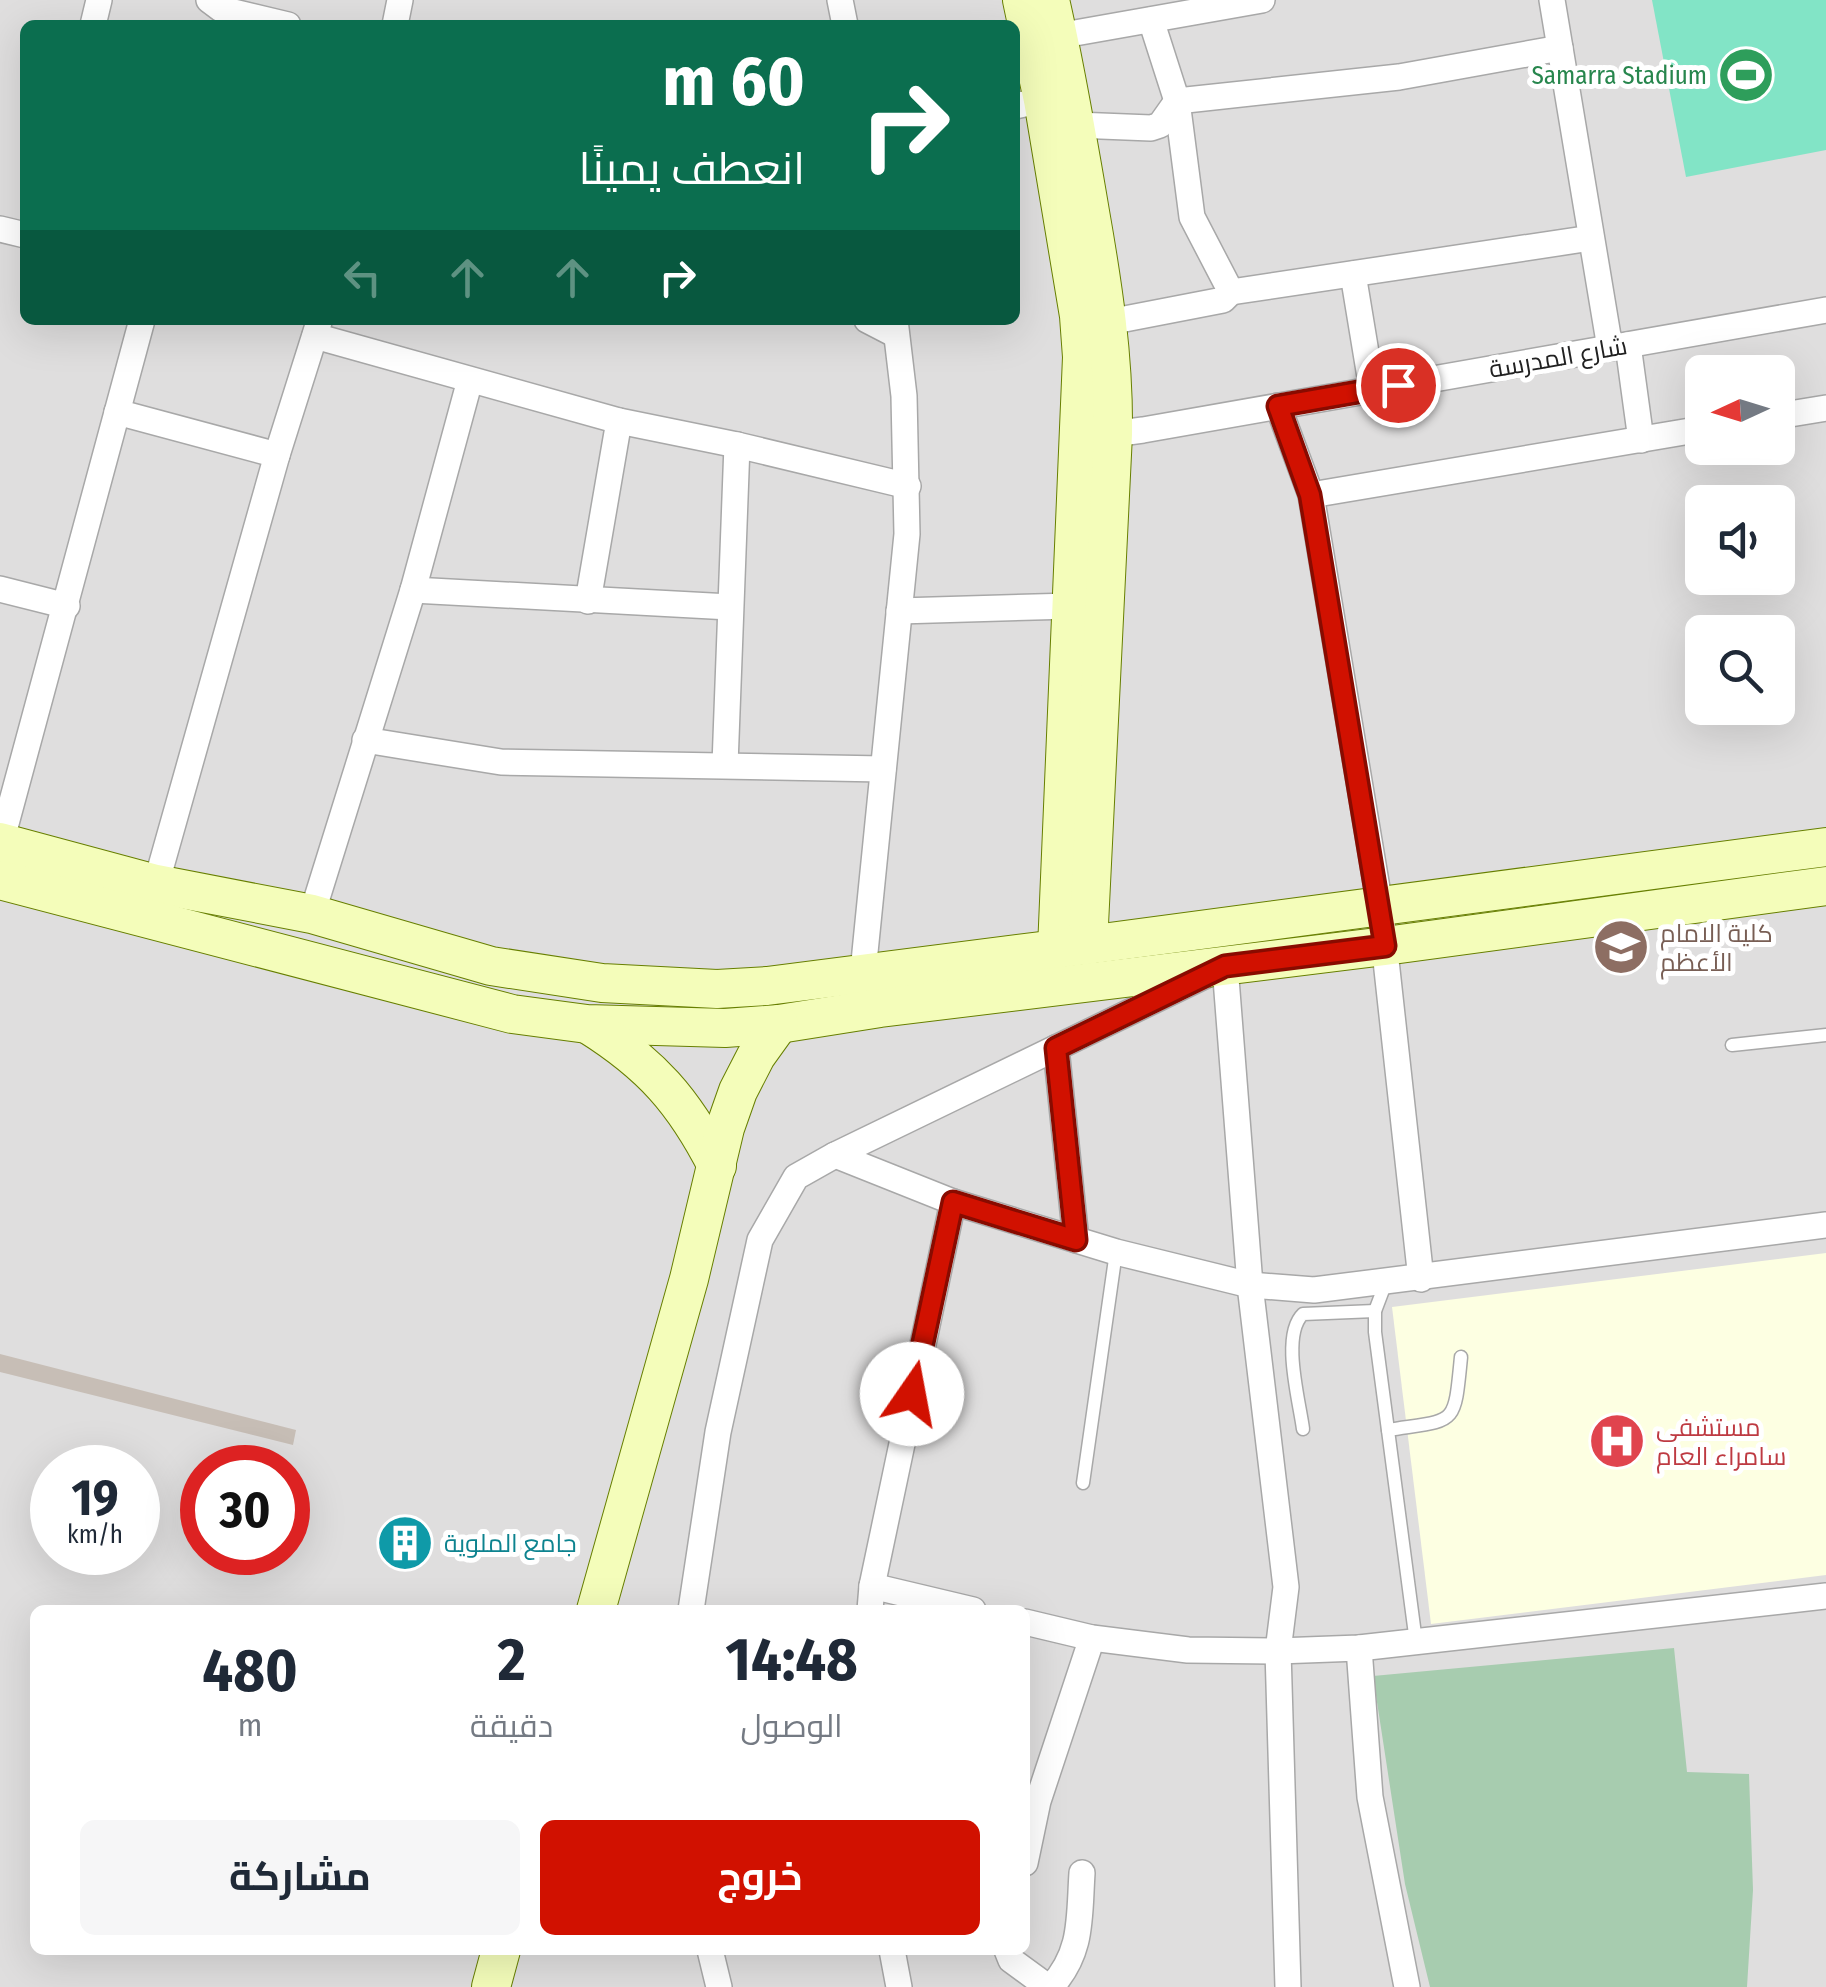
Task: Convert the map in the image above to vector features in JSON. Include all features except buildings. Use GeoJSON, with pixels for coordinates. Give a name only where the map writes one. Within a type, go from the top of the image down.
{"type":"FeatureCollection","features":[{"type":"Feature","properties":{"kind":"main road"},"geometry":{"type":"LineString","coordinates":[[1022,0],[1029,103],[1079,316],[1083,406],[1072,606],[1072,948]]}},
{"type":"Feature","properties":{"kind":"main road"},"geometry":{"type":"LineString","coordinates":[[1054,18],[1108,322],[1113,434],[1072,948]]}},
{"type":"Feature","properties":{"kind":"main road"},"geometry":{"type":"LineString","coordinates":[[1,842],[156,884],[312,914],[491,966],[602,983],[717,988],[767,986],[1072,948],[1826,847]]}},
{"type":"Feature","properties":{"kind":"main road"},"geometry":{"type":"LineString","coordinates":[[0,880],[512,1014],[587,1024],[725,1028],[1385,946],[1826,886]]}},
{"type":"Feature","properties":{"kind":"main road"},"geometry":{"type":"LineString","coordinates":[[358,973],[370,931]]}},
{"type":"Feature","properties":{"kind":"main road"},"geometry":{"type":"LineString","coordinates":[[587,1024],[628,1050],[664,1083],[694,1122],[717,1166]]}},
{"type":"Feature","properties":{"kind":"main road"},"geometry":{"type":"LineString","coordinates":[[597,1605],[738,1091],[779,1024]]}},
{"type":"Feature","properties":{"kind":"main road"},"geometry":{"type":"LineString","coordinates":[[491,1987],[500,1955]]}},
{"type":"Feature","properties":{"kind":"street"},"geometry":{"type":"LineString","coordinates":[[1054,18],[1152,20],[1262,0]]}},
{"type":"Feature","properties":{"kind":"street"},"geometry":{"type":"LineString","coordinates":[[1552,0],[1591,238],[1640,440]]}},
{"type":"Feature","properties":{"kind":"street"},"geometry":{"type":"LineString","coordinates":[[215,11],[262,20]]}},
{"type":"Feature","properties":{"kind":"street"},"geometry":{"type":"LineString","coordinates":[[1152,20],[1177,101],[1192,217],[1230,292]]}},
{"type":"Feature","properties":{"kind":"street"},"geometry":{"type":"LineString","coordinates":[[1076,125],[1160,126],[1177,101],[1399,76],[1560,48]]}},
{"type":"Feature","properties":{"kind":"street"},"geometry":{"type":"LineString","coordinates":[[1108,322],[1223,300],[1230,292],[1591,238]]}},
{"type":"Feature","properties":{"kind":"street"},"geometry":{"type":"LineString","coordinates":[[1353,274],[1372,390]]}},
{"type":"Feature","properties":{"kind":"street","name":"شارع المدرسة"},"geometry":{"type":"LineString","coordinates":[[1113,434],[1826,310]]}},
{"type":"Feature","properties":{"kind":"street"},"geometry":{"type":"LineString","coordinates":[[1,842],[68,606],[141,325]]}},
{"type":"Feature","properties":{"kind":"street"},"geometry":{"type":"LineString","coordinates":[[863,972],[908,486],[896,327]]}},
{"type":"Feature","properties":{"kind":"street"},"geometry":{"type":"LineString","coordinates":[[156,884],[277,455],[317,328],[470,380],[619,421],[737,444],[908,486]]}},
{"type":"Feature","properties":{"kind":"street"},"geometry":{"type":"LineString","coordinates":[[312,914],[413,590],[470,380]]}},
{"type":"Feature","properties":{"kind":"street"},"geometry":{"type":"LineString","coordinates":[[1083,406],[1100,427],[1113,434]]}},
{"type":"Feature","properties":{"kind":"street"},"geometry":{"type":"LineString","coordinates":[[1278,406],[1310,495],[1380,906],[1421,1278]]}},
{"type":"Feature","properties":{"kind":"street"},"geometry":{"type":"LineString","coordinates":[[1795,413],[1826,408]]}},
{"type":"Feature","properties":{"kind":"street"},"geometry":{"type":"LineString","coordinates":[[117,412],[277,455]]}},
{"type":"Feature","properties":{"kind":"street"},"geometry":{"type":"LineString","coordinates":[[588,601],[619,421]]}},
{"type":"Feature","properties":{"kind":"street"},"geometry":{"type":"LineString","coordinates":[[1310,495],[1685,433]]}},
{"type":"Feature","properties":{"kind":"street"},"geometry":{"type":"LineString","coordinates":[[725,765],[737,444]]}},
{"type":"Feature","properties":{"kind":"street"},"geometry":{"type":"LineString","coordinates":[[0,589],[68,606]]}},
{"type":"Feature","properties":{"kind":"street"},"geometry":{"type":"LineString","coordinates":[[413,590],[730,607]]}},
{"type":"Feature","properties":{"kind":"street"},"geometry":{"type":"LineString","coordinates":[[899,612],[1072,606]]}},
{"type":"Feature","properties":{"kind":"street"},"geometry":{"type":"LineString","coordinates":[[365,740],[501,762],[883,768]]}},
{"type":"Feature","properties":{"kind":"street"},"geometry":{"type":"LineString","coordinates":[[692,1605],[718,1432],[760,1240],[796,1178],[835,1155],[1225,966],[1250,1286],[1286,1587],[1278,1651],[1288,1987]]}},
{"type":"Feature","properties":{"kind":"street"},"geometry":{"type":"LineString","coordinates":[[1056,1048],[1076,1240]]}},
{"type":"Feature","properties":{"kind":"street"},"geometry":{"type":"LineString","coordinates":[[835,1155],[953,1202],[1116,1252],[1250,1286],[1314,1290],[1826,1225]]}},
{"type":"Feature","properties":{"kind":"street"},"geometry":{"type":"LineString","coordinates":[[930,1605],[871,1598],[953,1202]]}},
{"type":"Feature","properties":{"kind":"street"},"geometry":{"type":"LineString","coordinates":[[1030,1623],[1092,1638],[1188,1650],[1278,1651],[1359,1648],[1826,1596]]}},
{"type":"Feature","properties":{"kind":"street"},"geometry":{"type":"LineString","coordinates":[[1030,1839],[1038,1801],[1092,1638]]}},
{"type":"Feature","properties":{"kind":"street"},"geometry":{"type":"LineString","coordinates":[[1359,1648],[1370,1797],[1406,1987]]}},
{"type":"Feature","properties":{"kind":"street"},"geometry":{"type":"LineString","coordinates":[[1010,1955],[1049,1987],[1067,1970],[1077,1942],[1082,1874]]}},
{"type":"Feature","properties":{"kind":"street"},"geometry":{"type":"LineString","coordinates":[[711,1955],[719,1987]]}},
{"type":"Feature","properties":{"kind":"street"},"geometry":{"type":"LineString","coordinates":[[893,1955],[898,1987]]}},
{"type":"Feature","properties":{"kind":"lane"},"geometry":{"type":"LineString","coordinates":[[1732,1045],[1826,1035]]}},
{"type":"Feature","properties":{"kind":"lane"},"geometry":{"type":"LineString","coordinates":[[1083,1484],[1116,1252]]}},
{"type":"Feature","properties":{"kind":"lane"},"geometry":{"type":"LineString","coordinates":[[1386,1282],[1376,1312],[1375,1332],[1416,1642]]}},
{"type":"Feature","properties":{"kind":"lane"},"geometry":{"type":"LineString","coordinates":[[1303,1429],[1291,1338],[1296,1321],[1304,1314],[1376,1312]]}},
{"type":"Feature","properties":{"kind":"lane"},"geometry":{"type":"LineString","coordinates":[[1388,1430],[1444,1421],[1456,1407],[1460,1357]]}},
{"type":"Feature","properties":{"kind":"shaded area"},"geometry":{"type":"Polygon","coordinates":[[[0,0],[1826,0],[1826,1987],[0,1987],[0,0]]]}},
{"type":"Feature","properties":{"kind":"shaded area","name":"مستشفى سامراء العام"},"geometry":{"type":"Polygon","coordinates":[[[1826,1253],[1826,1575],[1431,1624],[1392,1307],[1826,1253]]]}},
{"type":"Feature","properties":{"kind":"shaded area"},"geometry":{"type":"Polygon","coordinates":[[[1674,1648],[1687,1772],[1749,1774],[1753,1890],[1747,1987],[1430,1987],[1405,1884],[1373,1676],[1674,1648]]]}},
{"type":"Feature","properties":{"kind":"green space","name":"Samarra Stadium"},"geometry":{"type":"Polygon","coordinates":[[[1652,0],[1826,0],[1826,150],[1686,177],[1652,0]]]}},
{"type":"Feature","properties":{"kind":"place","name":"Samarra Stadium"},"geometry":{"type":"Point","coordinates":[1746,75]}},
{"type":"Feature","properties":{"kind":"place","name":"كلية الامام الأعظم"},"geometry":{"type":"Point","coordinates":[1621,947]}},
{"type":"Feature","properties":{"kind":"place","name":"مستشفى سامراء العام"},"geometry":{"type":"Point","coordinates":[1617,1441]}},
{"type":"Feature","properties":{"kind":"place","name":"جامع الملوية"},"geometry":{"type":"Point","coordinates":[405,1543]}},
{"type":"Feature","properties":{"kind":"route"},"geometry":{"type":"LineString","coordinates":[[912,1394],[953,1202],[1076,1240],[1056,1048],[1225,966],[1385,946],[1310,495],[1278,406],[1398,385]]}}]}
